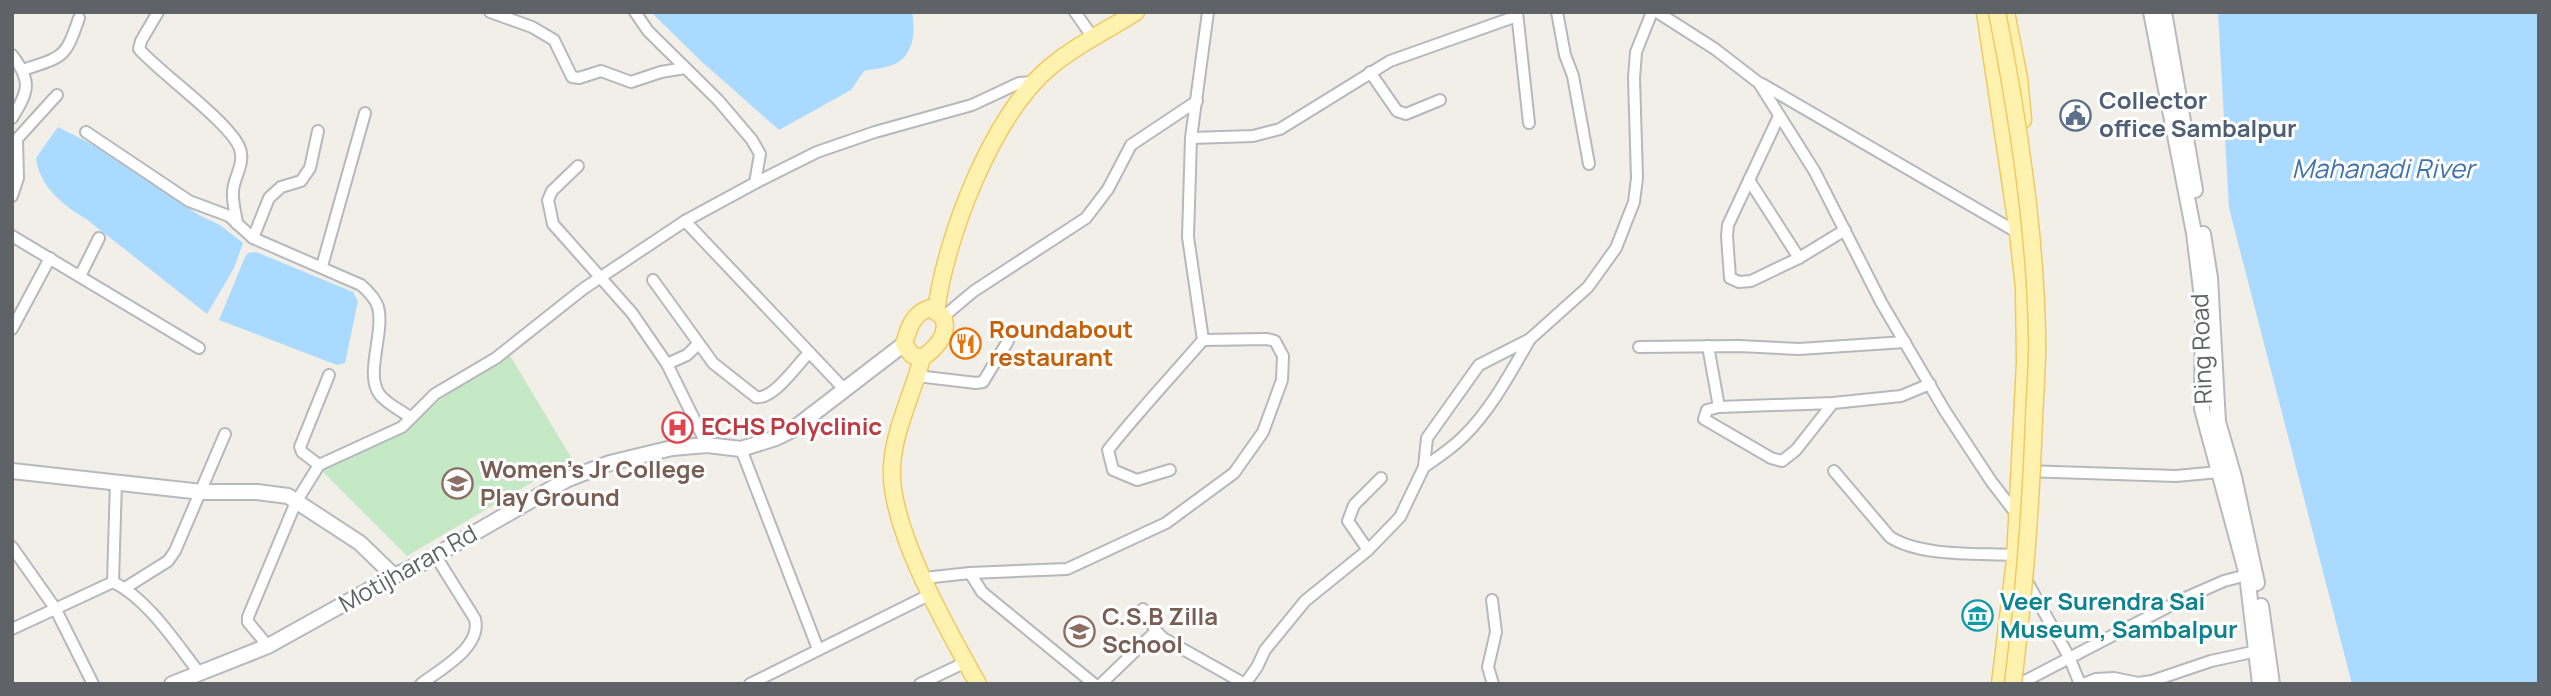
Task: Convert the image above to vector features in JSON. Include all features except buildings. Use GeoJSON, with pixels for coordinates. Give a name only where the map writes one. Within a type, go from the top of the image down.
{"type":"FeatureCollection","features":[{"type":"Feature","properties":{"kind":"main road"},"geometry":{"type":"LineString","coordinates":[[940,314],[945,263],[991,141],[1035,82],[1070,52],[1136,12]]}},
{"type":"Feature","properties":{"kind":"main road"},"geometry":{"type":"LineString","coordinates":[[1986,12],[2024,288],[2030,586],[2014,683]]}},
{"type":"Feature","properties":{"kind":"main road"},"geometry":{"type":"LineString","coordinates":[[1997,12],[2012,90],[2024,180],[2037,335],[2028,552],[2014,683]]}},
{"type":"Feature","properties":{"kind":"main road"},"geometry":{"type":"LineString","coordinates":[[2000,684],[2018,517],[2029,471],[2042,359],[2036,242],[2019,78],[2006,12]]}},
{"type":"Feature","properties":{"kind":"main road"},"geometry":{"type":"LineString","coordinates":[[922,358],[912,355],[904,344],[915,317],[930,308],[940,314],[946,323],[944,334],[931,352],[922,358],[895,445],[891,486],[905,535],[931,594],[978,684]]}},
{"type":"Feature","properties":{"kind":"street"},"geometry":{"type":"LineString","coordinates":[[158,12],[139,49],[216,119],[236,141],[241,150],[242,165],[233,192],[237,224]]}},
{"type":"Feature","properties":{"kind":"street"},"geometry":{"type":"LineString","coordinates":[[491,12],[532,27],[554,40],[572,77],[579,78],[601,71],[631,82],[661,72],[685,68]]}},
{"type":"Feature","properties":{"kind":"street"},"geometry":{"type":"LineString","coordinates":[[635,12],[648,31],[718,100],[752,140],[760,154],[755,183]]}},
{"type":"Feature","properties":{"kind":"street"},"geometry":{"type":"LineString","coordinates":[[1075,12],[1094,38]]}},
{"type":"Feature","properties":{"kind":"street"},"geometry":{"type":"LineString","coordinates":[[1203,340],[1188,237],[1191,138],[1208,12]]}},
{"type":"Feature","properties":{"kind":"street"},"geometry":{"type":"LineString","coordinates":[[1557,12],[1565,55],[1573,76],[1589,164]]}},
{"type":"Feature","properties":{"kind":"street"},"geometry":{"type":"LineString","coordinates":[[1143,608],[1156,632],[1163,638],[1245,684],[1265,650],[1305,601],[1368,550],[1400,517],[1424,467],[1427,438],[1479,365],[1530,339],[1588,287],[1616,248],[1634,202],[1637,178],[1636,52],[1655,12],[1715,49],[1759,83],[2036,242]]}},
{"type":"Feature","properties":{"kind":"street","name":"Ring Road"},"geometry":{"type":"LineString","coordinates":[[2151,12],[2194,233],[2203,306],[2202,409],[2247,575],[2260,684]]}},
{"type":"Feature","properties":{"kind":"street","name":"Ring Road"},"geometry":{"type":"LineString","coordinates":[[2164,12],[2210,278],[2218,422],[2254,559],[2272,684]]}},
{"type":"Feature","properties":{"kind":"street"},"geometry":{"type":"LineString","coordinates":[[1191,138],[1252,136],[1280,129],[1390,61],[1517,14],[1529,123]]}},
{"type":"Feature","properties":{"kind":"street"},"geometry":{"type":"LineString","coordinates":[[23,70],[64,53],[79,18]]}},
{"type":"Feature","properties":{"kind":"street"},"geometry":{"type":"LineString","coordinates":[[12,55],[23,70],[28,85],[12,118]]}},
{"type":"Feature","properties":{"kind":"street"},"geometry":{"type":"LineString","coordinates":[[1370,72],[1397,111],[1406,114],[1440,100]]}},
{"type":"Feature","properties":{"kind":"street"},"geometry":{"type":"LineString","coordinates":[[268,646],[248,622],[248,617],[296,502],[319,466],[402,427],[435,394],[496,358],[601,277],[685,220],[817,152],[875,132],[972,105],[1019,83],[1035,82]]}},
{"type":"Feature","properties":{"kind":"street"},"geometry":{"type":"LineString","coordinates":[[1759,83],[1815,172],[1930,384],[1984,471],[2018,517]]}},
{"type":"Feature","properties":{"kind":"street"},"geometry":{"type":"LineString","coordinates":[[12,196],[18,178],[15,137],[57,95]]}},
{"type":"Feature","properties":{"kind":"street"},"geometry":{"type":"LineString","coordinates":[[940,314],[1086,218],[1108,189],[1131,145],[1197,101]]}},
{"type":"Feature","properties":{"kind":"street"},"geometry":{"type":"LineString","coordinates":[[322,266],[365,113]]}},
{"type":"Feature","properties":{"kind":"street"},"geometry":{"type":"LineString","coordinates":[[1779,116],[1728,225],[1730,278],[1739,282],[1751,281],[1799,258],[1845,230]]}},
{"type":"Feature","properties":{"kind":"street"},"geometry":{"type":"LineString","coordinates":[[253,238],[269,198],[281,187],[301,181],[310,168],[318,131]]}},
{"type":"Feature","properties":{"kind":"street"},"geometry":{"type":"LineString","coordinates":[[86,132],[179,195],[229,216],[253,238],[361,285],[372,296],[378,308],[378,345],[373,379],[380,395],[411,418]]}},
{"type":"Feature","properties":{"kind":"street"},"geometry":{"type":"LineString","coordinates":[[578,166],[552,191],[548,200],[553,224],[632,313],[667,365],[707,445]]}},
{"type":"Feature","properties":{"kind":"street"},"geometry":{"type":"LineString","coordinates":[[1749,180],[1799,258]]}},
{"type":"Feature","properties":{"kind":"street"},"geometry":{"type":"LineString","coordinates":[[685,220],[808,354],[844,389]]}},
{"type":"Feature","properties":{"kind":"street"},"geometry":{"type":"LineString","coordinates":[[12,236],[199,348]]}},
{"type":"Feature","properties":{"kind":"street"},"geometry":{"type":"LineString","coordinates":[[80,276],[99,239]]}},
{"type":"Feature","properties":{"kind":"street"},"geometry":{"type":"LineString","coordinates":[[12,329],[50,258]]}},
{"type":"Feature","properties":{"kind":"street"},"geometry":{"type":"LineString","coordinates":[[653,280],[713,363],[756,397],[762,398],[771,394],[808,354]]}},
{"type":"Feature","properties":{"kind":"street"},"geometry":{"type":"LineString","coordinates":[[1424,467],[1464,437],[1511,372],[1530,339]]}},
{"type":"Feature","properties":{"kind":"street"},"geometry":{"type":"LineString","coordinates":[[924,578],[970,573],[1067,569],[1167,523],[1234,473],[1263,432],[1282,380],[1283,356],[1275,341],[1203,340],[1138,412],[1108,450],[1113,470],[1137,480],[1170,470]]}},
{"type":"Feature","properties":{"kind":"street"},"geometry":{"type":"LineString","coordinates":[[917,376],[983,382],[1007,341]]}},
{"type":"Feature","properties":{"kind":"street"},"geometry":{"type":"LineString","coordinates":[[1639,347],[1799,349],[1905,342]]}},
{"type":"Feature","properties":{"kind":"street"},"geometry":{"type":"LineString","coordinates":[[667,365],[687,355],[698,344]]}},
{"type":"Feature","properties":{"kind":"street","name":"Motijharan Rd"},"geometry":{"type":"LineString","coordinates":[[173,684],[268,646],[568,479],[622,460],[687,445],[741,449],[776,438],[792,430],[904,344]]}},
{"type":"Feature","properties":{"kind":"street"},"geometry":{"type":"LineString","coordinates":[[1708,346],[1719,407]]}},
{"type":"Feature","properties":{"kind":"street"},"geometry":{"type":"LineString","coordinates":[[319,466],[302,452],[300,447],[329,375]]}},
{"type":"Feature","properties":{"kind":"street"},"geometry":{"type":"LineString","coordinates":[[1833,403],[1796,450],[1782,461],[1760,452],[1704,419],[1707,410],[1719,407],[1833,403],[1901,396],[1930,384]]}},
{"type":"Feature","properties":{"kind":"street"},"geometry":{"type":"LineString","coordinates":[[125,588],[168,561],[176,551],[225,434]]}},
{"type":"Feature","properties":{"kind":"street"},"geometry":{"type":"LineString","coordinates":[[741,449],[818,649]]}},
{"type":"Feature","properties":{"kind":"street"},"geometry":{"type":"LineString","coordinates":[[12,471],[202,492],[257,492],[288,496],[360,542],[394,576]]}},
{"type":"Feature","properties":{"kind":"street"},"geometry":{"type":"LineString","coordinates":[[1834,471],[1890,537],[1899,543],[1927,549],[2015,558],[2082,684],[2096,679],[2114,678],[2138,683],[2152,681],[2201,664],[2256,651]]}},
{"type":"Feature","properties":{"kind":"street"},"geometry":{"type":"LineString","coordinates":[[2029,471],[2176,476],[2220,472]]}},
{"type":"Feature","properties":{"kind":"street"},"geometry":{"type":"LineString","coordinates":[[1368,550],[1348,521],[1354,505],[1381,478]]}},
{"type":"Feature","properties":{"kind":"street"},"geometry":{"type":"LineString","coordinates":[[113,582],[116,481]]}},
{"type":"Feature","properties":{"kind":"street"},"geometry":{"type":"LineString","coordinates":[[12,547],[55,608],[93,684]]}},
{"type":"Feature","properties":{"kind":"street"},"geometry":{"type":"LineString","coordinates":[[421,684],[461,653],[472,641],[477,629],[475,619],[435,555]]}},
{"type":"Feature","properties":{"kind":"street"},"geometry":{"type":"LineString","coordinates":[[970,573],[982,592],[1094,684]]}},
{"type":"Feature","properties":{"kind":"street"},"geometry":{"type":"LineString","coordinates":[[2014,683],[2025,681],[2183,599],[2224,581],[2247,575]]}},
{"type":"Feature","properties":{"kind":"street"},"geometry":{"type":"LineString","coordinates":[[113,582],[125,588],[163,625],[200,674]]}},
{"type":"Feature","properties":{"kind":"street"},"geometry":{"type":"LineString","coordinates":[[12,629],[113,582]]}},
{"type":"Feature","properties":{"kind":"street"},"geometry":{"type":"LineString","coordinates":[[750,684],[931,594]]}},
{"type":"Feature","properties":{"kind":"street"},"geometry":{"type":"LineString","coordinates":[[1492,600],[1496,632],[1488,667],[1493,684]]}},
{"type":"Feature","properties":{"kind":"street"},"geometry":{"type":"LineString","coordinates":[[1101,684],[1156,632]]}},
{"type":"Feature","properties":{"kind":"street"},"geometry":{"type":"LineString","coordinates":[[920,684],[966,662]]}},
{"type":"Feature","properties":{"kind":"green space"},"geometry":{"type":"Polygon","coordinates":[[[509,354],[572,459],[407,556],[322,471],[403,433],[441,399],[509,354]]]}},
{"type":"Feature","properties":{"kind":"water"},"geometry":{"type":"Polygon","coordinates":[[[651,12],[912,12],[913,33],[907,53],[897,63],[864,71],[851,90],[779,130],[702,62],[651,12]]]}},
{"type":"Feature","properties":{"kind":"water","name":"Mahanadi River"},"geometry":{"type":"Polygon","coordinates":[[[2218,12],[2539,12],[2539,684],[2352,684],[2229,208],[2218,12]]]}},
{"type":"Feature","properties":{"kind":"water"},"geometry":{"type":"Polygon","coordinates":[[[58,127],[93,145],[199,215],[220,225],[243,243],[234,268],[207,314],[53,194],[42,177],[36,158],[58,127]]]}},
{"type":"Feature","properties":{"kind":"water"},"geometry":{"type":"Polygon","coordinates":[[[256,252],[353,292],[358,301],[345,363],[337,365],[219,320],[245,257],[248,253],[256,252]]]}},
{"type":"Feature","properties":{"kind":"place","name":"Collector office Sambalpur"},"geometry":{"type":"Point","coordinates":[2076,115]}},
{"type":"Feature","properties":{"kind":"place","name":"Roundabout restaurant"},"geometry":{"type":"Point","coordinates":[966,344]}},
{"type":"Feature","properties":{"kind":"place","name":"ECHS Polyclinic"},"geometry":{"type":"Point","coordinates":[678,427]}},
{"type":"Feature","properties":{"kind":"place","name":"Women's Jr College Play Ground"},"geometry":{"type":"Point","coordinates":[457,484]}},
{"type":"Feature","properties":{"kind":"place","name":"Veer Surendra Sai Museum, Sambalpur"},"geometry":{"type":"Point","coordinates":[1977,616]}},
{"type":"Feature","properties":{"kind":"place","name":"C.S.B Zilla School"},"geometry":{"type":"Point","coordinates":[1079,631]}}]}
